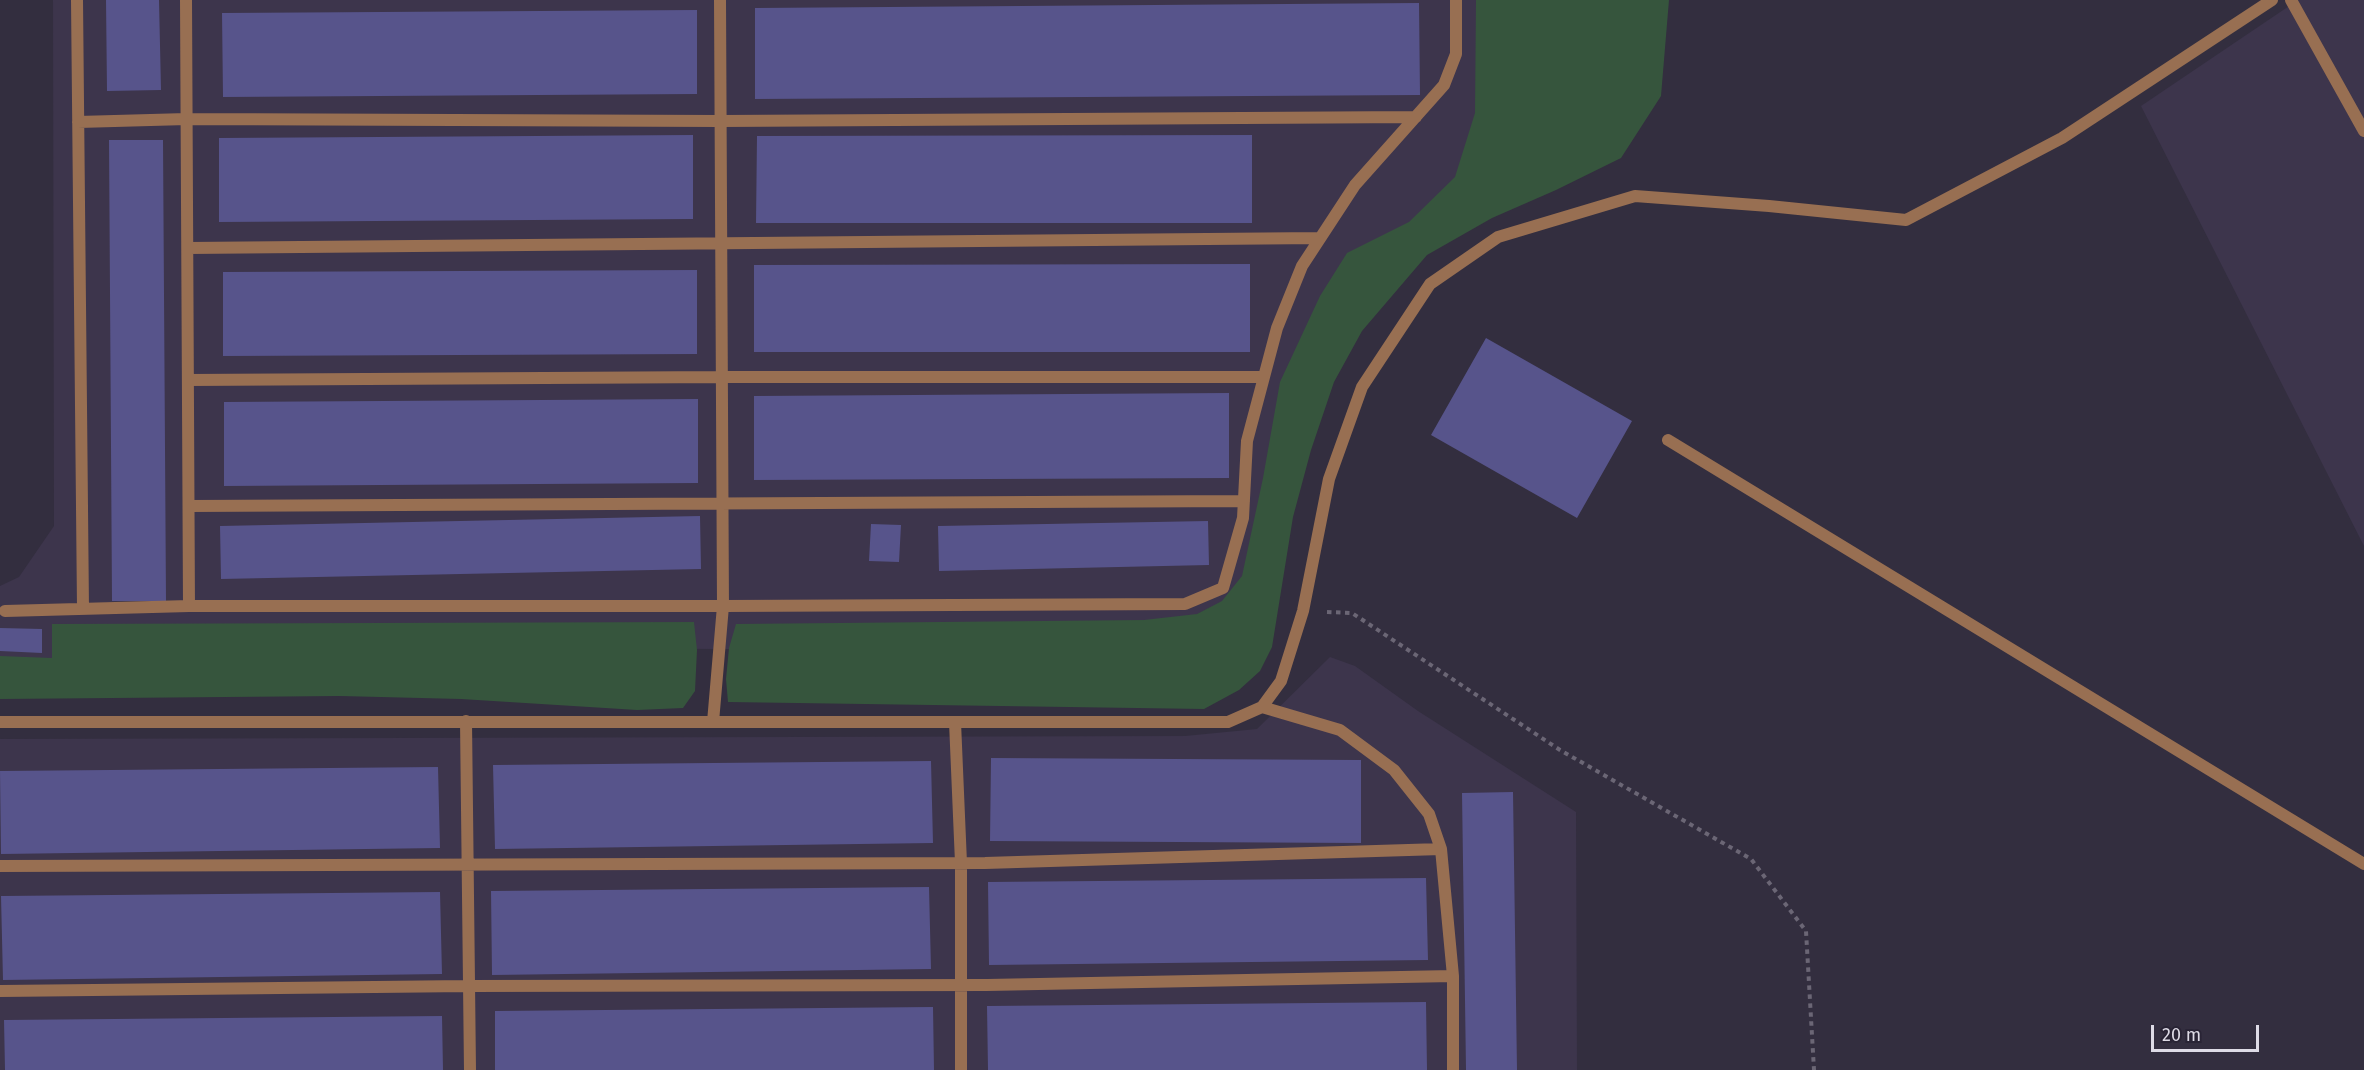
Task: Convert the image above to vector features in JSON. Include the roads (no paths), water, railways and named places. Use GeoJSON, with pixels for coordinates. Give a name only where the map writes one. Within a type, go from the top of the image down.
{"type":"FeatureCollection","features":[{"type":"Feature","properties":{"kind":"lane"},"geometry":{"type":"LineString","coordinates":[[77,0],[83,608]]}},
{"type":"Feature","properties":{"kind":"lane"},"geometry":{"type":"LineString","coordinates":[[186,0],[189,606]]}},
{"type":"Feature","properties":{"kind":"lane"},"geometry":{"type":"LineString","coordinates":[[713,722],[723,606],[720,0]]}},
{"type":"Feature","properties":{"kind":"lane"},"geometry":{"type":"LineString","coordinates":[[5,611],[189,606],[1185,603],[1223,588],[1243,518],[1247,441],[1277,328],[1302,266],[1355,185],[1444,85],[1456,54],[1456,0]]}},
{"type":"Feature","properties":{"kind":"lane"},"geometry":{"type":"LineString","coordinates":[[0,722],[1228,722],[1262,707],[1281,681],[1303,611],[1329,479],[1362,387],[1430,284],[1498,237],[1635,196],[1769,206],[1906,220],[2062,138],[2272,0]]}},
{"type":"Feature","properties":{"kind":"lane"},"geometry":{"type":"LineString","coordinates":[[2291,0],[2364,131]]}},
{"type":"Feature","properties":{"kind":"lane"},"geometry":{"type":"LineString","coordinates":[[78,122],[187,119],[721,121],[1416,117]]}},
{"type":"Feature","properties":{"kind":"lane"},"geometry":{"type":"LineString","coordinates":[[188,248],[1320,238]]}},
{"type":"Feature","properties":{"kind":"lane"},"geometry":{"type":"LineString","coordinates":[[188,380],[1264,377]]}},
{"type":"Feature","properties":{"kind":"lane"},"geometry":{"type":"LineString","coordinates":[[1668,440],[2364,864]]}},
{"type":"Feature","properties":{"kind":"lane"},"geometry":{"type":"LineString","coordinates":[[189,506],[1244,501]]}},
{"type":"Feature","properties":{"kind":"lane"},"geometry":{"type":"LineString","coordinates":[[1262,707],[1340,730],[1394,770],[1429,814],[1442,849],[1453,976],[1453,1070]]}},
{"type":"Feature","properties":{"kind":"lane"},"geometry":{"type":"LineString","coordinates":[[466,721],[470,1070]]}},
{"type":"Feature","properties":{"kind":"lane"},"geometry":{"type":"LineString","coordinates":[[955,722],[961,863],[962,1070]]}},
{"type":"Feature","properties":{"kind":"lane"},"geometry":{"type":"LineString","coordinates":[[0,866],[961,863],[1442,849]]}},
{"type":"Feature","properties":{"kind":"lane"},"geometry":{"type":"LineString","coordinates":[[0,991],[468,986],[962,985],[1453,976]]}}]}
